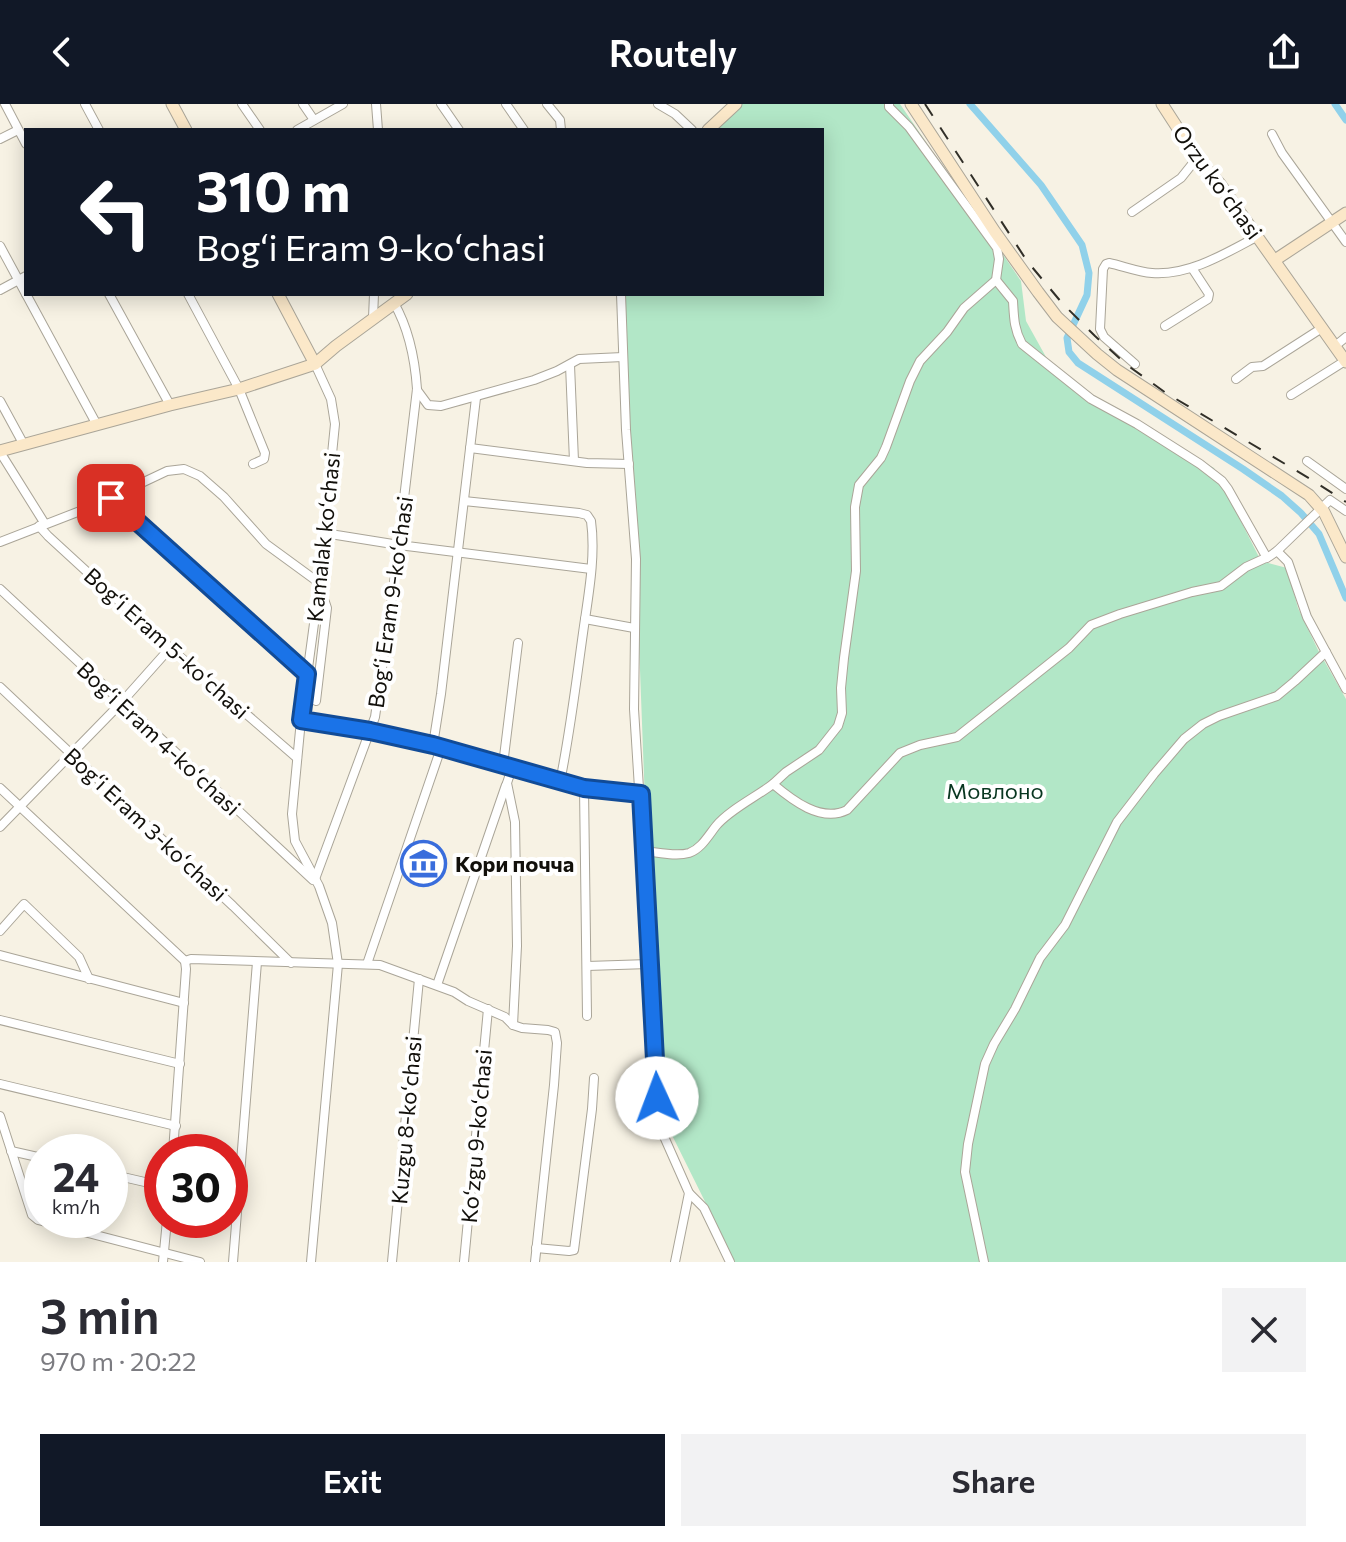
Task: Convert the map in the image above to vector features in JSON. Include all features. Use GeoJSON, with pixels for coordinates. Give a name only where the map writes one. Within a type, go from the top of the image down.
{"type":"FeatureCollection","features":[{"type":"Feature","properties":{"kind":"street"},"geometry":{"type":"LineString","coordinates":[[5,104],[24,140]]}},
{"type":"Feature","properties":{"kind":"street"},"geometry":{"type":"LineString","coordinates":[[85,104],[98,128]]}},
{"type":"Feature","properties":{"kind":"street"},"geometry":{"type":"LineString","coordinates":[[172,104],[185,128]]}},
{"type":"Feature","properties":{"kind":"street"},"geometry":{"type":"LineString","coordinates":[[242,104],[259,128]]}},
{"type":"Feature","properties":{"kind":"street"},"geometry":{"type":"LineString","coordinates":[[303,104],[314,120]]}},
{"type":"Feature","properties":{"kind":"street"},"geometry":{"type":"LineString","coordinates":[[300,128],[343,104]]}},
{"type":"Feature","properties":{"kind":"street"},"geometry":{"type":"LineString","coordinates":[[376,104],[378,128]]}},
{"type":"Feature","properties":{"kind":"street"},"geometry":{"type":"LineString","coordinates":[[441,104],[458,128]]}},
{"type":"Feature","properties":{"kind":"street"},"geometry":{"type":"LineString","coordinates":[[506,104],[523,128]]}},
{"type":"Feature","properties":{"kind":"street"},"geometry":{"type":"LineString","coordinates":[[547,104],[560,120],[561,128]]}},
{"type":"Feature","properties":{"kind":"street"},"geometry":{"type":"LineString","coordinates":[[658,104],[676,109],[690,128]]}},
{"type":"Feature","properties":{"kind":"street"},"geometry":{"type":"LineString","coordinates":[[644,851],[678,855],[692,852],[724,818],[819,750],[838,726],[842,713],[841,688],[856,571],[855,507],[859,485],[881,458],[920,361],[964,308],[996,280],[997,248],[889,104]]}},
{"type":"Feature","properties":{"kind":"street"},"geometry":{"type":"LineString","coordinates":[[911,104],[995,232],[1057,317],[1117,370],[1309,495],[1346,557]]}},
{"type":"Feature","properties":{"kind":"street","name":"Orzu koʻchasi"},"geometry":{"type":"LineString","coordinates":[[1162,104],[1197,158],[1220,184],[1346,361]]}},
{"type":"Feature","properties":{"kind":"street"},"geometry":{"type":"LineString","coordinates":[[710,128],[733,105]]}},
{"type":"Feature","properties":{"kind":"street"},"geometry":{"type":"LineString","coordinates":[[0,139],[18,130]]}},
{"type":"Feature","properties":{"kind":"street"},"geometry":{"type":"LineString","coordinates":[[1272,134],[1282,153],[1346,242]]}},
{"type":"Feature","properties":{"kind":"street"},"geometry":{"type":"LineString","coordinates":[[1132,212],[1181,178],[1197,158]]}},
{"type":"Feature","properties":{"kind":"street"},"geometry":{"type":"LineString","coordinates":[[1275,260],[1346,213]]}},
{"type":"Feature","properties":{"kind":"street"},"geometry":{"type":"LineString","coordinates":[[1135,364],[1104,337],[1100,329],[1104,266],[1109,263],[1151,273],[1171,273],[1192,268],[1258,236]]}},
{"type":"Feature","properties":{"kind":"street"},"geometry":{"type":"LineString","coordinates":[[0,246],[22,278],[0,290]]}},
{"type":"Feature","properties":{"kind":"street"},"geometry":{"type":"LineString","coordinates":[[1165,326],[1208,299],[1209,294],[1192,268]]}},
{"type":"Feature","properties":{"kind":"street"},"geometry":{"type":"LineString","coordinates":[[996,280],[1013,301],[1015,332],[1022,344],[1091,399],[1137,424],[1222,481],[1267,558]]}},
{"type":"Feature","properties":{"kind":"street"},"geometry":{"type":"LineString","coordinates":[[27,296],[97,425]]}},
{"type":"Feature","properties":{"kind":"street"},"geometry":{"type":"LineString","coordinates":[[110,296],[170,405]]}},
{"type":"Feature","properties":{"kind":"street"},"geometry":{"type":"LineString","coordinates":[[189,296],[239,389],[265,453],[264,459],[253,464]]}},
{"type":"Feature","properties":{"kind":"street","name":"Kamalak koʻchasi"},"geometry":{"type":"LineString","coordinates":[[279,296],[331,399],[335,424],[292,814],[295,841],[317,883],[332,923],[338,964],[311,1262]]}},
{"type":"Feature","properties":{"kind":"street"},"geometry":{"type":"LineString","coordinates":[[373,318],[374,296]]}},
{"type":"Feature","properties":{"kind":"street"},"geometry":{"type":"LineString","coordinates":[[0,452],[239,389],[315,364],[404,296]]}},
{"type":"Feature","properties":{"kind":"street"},"geometry":{"type":"LineString","coordinates":[[621,296],[636,559],[634,709],[657,1115],[689,1193],[704,1208],[730,1262]]}},
{"type":"Feature","properties":{"kind":"street","name":"Bogʻi Eram 9-koʻchasi"},"geometry":{"type":"LineString","coordinates":[[394,303],[409,340],[417,389],[399,545],[375,717],[370,731],[437,746],[584,788],[641,794]]}},
{"type":"Feature","properties":{"kind":"street"},"geometry":{"type":"LineString","coordinates":[[1236,379],[1252,367],[1263,366],[1322,328]]}},
{"type":"Feature","properties":{"kind":"street"},"geometry":{"type":"LineString","coordinates":[[1335,346],[1346,337]]}},
{"type":"Feature","properties":{"kind":"street"},"geometry":{"type":"LineString","coordinates":[[417,389],[424,401],[434,406],[476,398],[534,380],[584,358],[623,357]]}},
{"type":"Feature","properties":{"kind":"street"},"geometry":{"type":"LineString","coordinates":[[1291,395],[1346,361]]}},
{"type":"Feature","properties":{"kind":"street"},"geometry":{"type":"LineString","coordinates":[[570,365],[574,461]]}},
{"type":"Feature","properties":{"kind":"street"},"geometry":{"type":"LineString","coordinates":[[367,964],[437,746],[476,398]]}},
{"type":"Feature","properties":{"kind":"street"},"geometry":{"type":"LineString","coordinates":[[0,401],[24,445]]}},
{"type":"Feature","properties":{"kind":"street"},"geometry":{"type":"LineString","coordinates":[[470,448],[574,461],[629,464]]}},
{"type":"Feature","properties":{"kind":"street","name":"Bogʻi Eram 5-koʻchasi"},"geometry":{"type":"LineString","coordinates":[[0,452],[48,536],[170,648],[297,758]]}},
{"type":"Feature","properties":{"kind":"street"},"geometry":{"type":"LineString","coordinates":[[1307,461],[1346,489]]}},
{"type":"Feature","properties":{"kind":"street"},"geometry":{"type":"LineString","coordinates":[[0,542],[111,498],[167,471],[184,469],[193,472],[224,497],[266,544],[318,582]]}},
{"type":"Feature","properties":{"kind":"street"},"geometry":{"type":"LineString","coordinates":[[111,498],[307,674]]}},
{"type":"Feature","properties":{"kind":"street"},"geometry":{"type":"LineString","coordinates":[[773,784],[805,807],[823,813],[847,810],[900,753],[957,737],[1069,648],[1091,625],[1221,586],[1246,567],[1277,551],[1330,500],[1346,511]]}},
{"type":"Feature","properties":{"kind":"street"},"geometry":{"type":"LineString","coordinates":[[464,501],[587,515],[592,526],[585,619],[560,782]]}},
{"type":"Feature","properties":{"kind":"street"},"geometry":{"type":"LineString","coordinates":[[324,533],[591,569]]}},
{"type":"Feature","properties":{"kind":"street"},"geometry":{"type":"LineString","coordinates":[[1277,551],[1288,562],[1307,617],[1346,689]]}},
{"type":"Feature","properties":{"kind":"street","name":"Bogʻi Eram 4-koʻchasi"},"geometry":{"type":"LineString","coordinates":[[0,589],[317,883]]}},
{"type":"Feature","properties":{"kind":"street"},"geometry":{"type":"LineString","coordinates":[[316,701],[327,608],[318,594]]}},
{"type":"Feature","properties":{"kind":"street"},"geometry":{"type":"LineString","coordinates":[[585,619],[634,628]]}},
{"type":"Feature","properties":{"kind":"street"},"geometry":{"type":"LineString","coordinates":[[513,1025],[517,946],[515,822],[507,767],[518,643]]}},
{"type":"Feature","properties":{"kind":"street"},"geometry":{"type":"LineString","coordinates":[[0,827],[170,648]]}},
{"type":"Feature","properties":{"kind":"street"},"geometry":{"type":"LineString","coordinates":[[984,1262],[965,1172],[968,1144],[985,1064],[1040,958],[1065,925],[1117,822],[1184,739],[1219,716],[1277,696],[1326,652]]}},
{"type":"Feature","properties":{"kind":"street","name":"Bogʻi Eram 3-koʻchasi"},"geometry":{"type":"LineString","coordinates":[[0,687],[291,963]]}},
{"type":"Feature","properties":{"kind":"street"},"geometry":{"type":"LineString","coordinates":[[301,720],[370,731],[317,883]]}},
{"type":"Feature","properties":{"kind":"street"},"geometry":{"type":"LineString","coordinates":[[437,985],[507,783]]}},
{"type":"Feature","properties":{"kind":"street"},"geometry":{"type":"LineString","coordinates":[[0,788],[185,961],[175,1134]]}},
{"type":"Feature","properties":{"kind":"street"},"geometry":{"type":"LineString","coordinates":[[584,788],[587,1016]]}},
{"type":"Feature","properties":{"kind":"street"},"geometry":{"type":"LineString","coordinates":[[0,931],[24,904],[79,957],[89,979]]}},
{"type":"Feature","properties":{"kind":"street"},"geometry":{"type":"LineString","coordinates":[[0,955],[184,1003]]}},
{"type":"Feature","properties":{"kind":"street"},"geometry":{"type":"LineString","coordinates":[[185,961],[380,965],[437,985],[505,1017],[513,1025],[555,1032],[557,1043],[535,1262]]}},
{"type":"Feature","properties":{"kind":"street"},"geometry":{"type":"LineString","coordinates":[[233,1262],[257,962]]}},
{"type":"Feature","properties":{"kind":"street"},"geometry":{"type":"LineString","coordinates":[[587,966],[649,964]]}},
{"type":"Feature","properties":{"kind":"street","name":"Kuzgu 8-koʻchasi"},"geometry":{"type":"LineString","coordinates":[[392,1262],[419,979]]}},
{"type":"Feature","properties":{"kind":"street","name":"Koʻzgu 9-koʻchasi"},"geometry":{"type":"LineString","coordinates":[[464,1262],[488,1009]]}},
{"type":"Feature","properties":{"kind":"street"},"geometry":{"type":"LineString","coordinates":[[0,1020],[180,1064]]}},
{"type":"Feature","properties":{"kind":"street"},"geometry":{"type":"LineString","coordinates":[[536,1248],[574,1250],[594,1078]]}},
{"type":"Feature","properties":{"kind":"street"},"geometry":{"type":"LineString","coordinates":[[0,1084],[176,1126]]}},
{"type":"Feature","properties":{"kind":"street"},"geometry":{"type":"LineString","coordinates":[[0,1116],[32,1215],[38,1220],[164,1258],[200,1262]]}},
{"type":"Feature","properties":{"kind":"street"},"geometry":{"type":"LineString","coordinates":[[11,1151],[24,1154]]}},
{"type":"Feature","properties":{"kind":"street"},"geometry":{"type":"LineString","coordinates":[[675,1262],[689,1193]]}},
{"type":"Feature","properties":{"kind":"street"},"geometry":{"type":"LineString","coordinates":[[164,1258],[166,1238]]}},
{"type":"Feature","properties":{"kind":"street"},"geometry":{"type":"LineString","coordinates":[[678,1250],[684,1262]]}},
{"type":"Feature","properties":{"kind":"green space","name":"Мовлоно"},"geometry":{"type":"Polygon","coordinates":[[[732,104],[900,104],[1021,281],[1026,321],[1051,366],[1079,395],[1214,468],[1261,561],[1287,568],[1298,608],[1346,699],[1346,1262],[735,1262],[663,1117],[647,855],[634,511],[620,296],[824,296],[824,128],[703,128],[732,104]]]}},
{"type":"Feature","properties":{"kind":"waterway"},"geometry":{"type":"LineString","coordinates":[[970,104],[1041,185],[1082,245],[1089,273],[1087,295],[1067,338],[1069,352],[1078,363],[1282,496],[1319,534],[1346,598]]}},
{"type":"Feature","properties":{"kind":"waterway"},"geometry":{"type":"LineString","coordinates":[[1335,104],[1346,120]]}},
{"type":"Feature","properties":{"kind":"railway"},"geometry":{"type":"LineString","coordinates":[[925,104],[1027,261],[1095,336],[1127,365],[1166,393],[1346,502]]}},
{"type":"Feature","properties":{"kind":"place","name":"Кори почча"},"geometry":{"type":"Point","coordinates":[424,863]}},
{"type":"Feature","properties":{"kind":"route"},"geometry":{"type":"LineString","coordinates":[[111,498],[307,674],[301,720],[433,745],[584,788],[641,794],[657,1098]]}}]}
